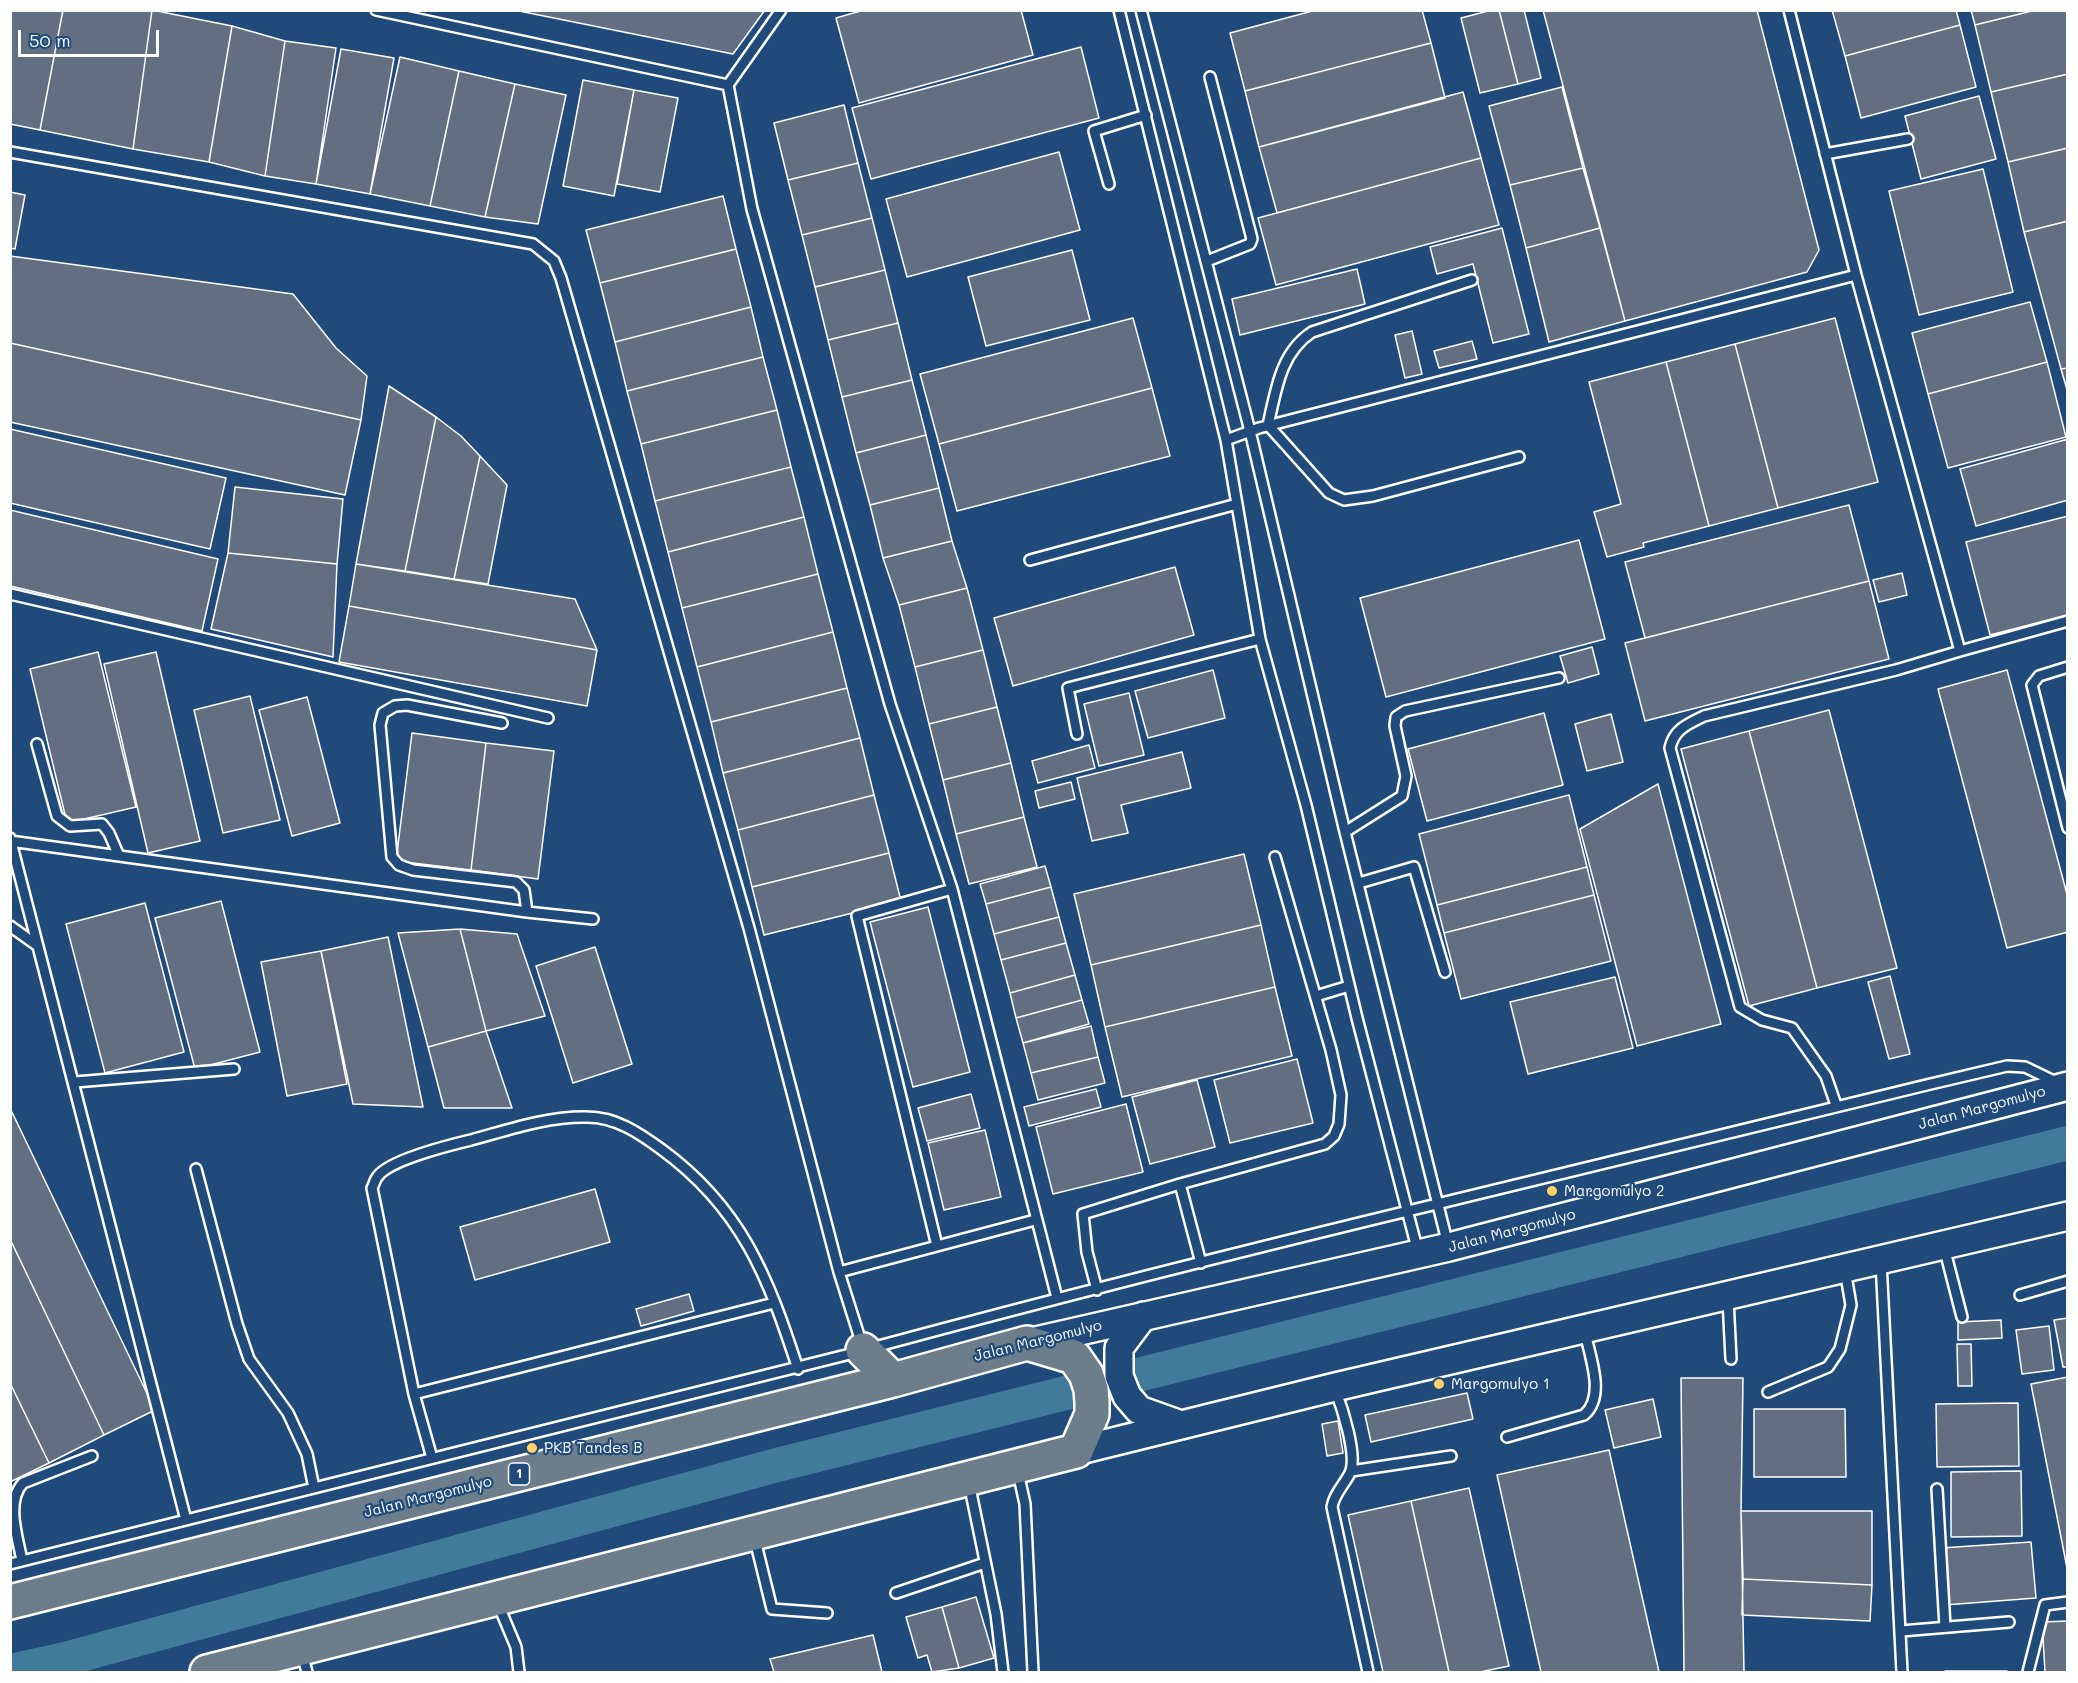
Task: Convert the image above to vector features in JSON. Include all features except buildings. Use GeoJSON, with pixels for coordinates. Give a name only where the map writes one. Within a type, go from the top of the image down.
{"type":"FeatureCollection","features":[{"type":"Feature","properties":{"kind":"highway"},"geometry":{"type":"LineString","coordinates":[[207,1672],[303,1661],[496,1599],[1076,1451],[1092,1414],[1091,1389],[1086,1374],[1074,1357],[1027,1343]]}},
{"type":"Feature","properties":{"kind":"highway","name":"Jalan Margomulyo"},"geometry":{"type":"LineString","coordinates":[[10,1602],[893,1380],[1027,1343]]}},
{"type":"Feature","properties":{"kind":"highway"},"geometry":{"type":"LineString","coordinates":[[863,1350],[893,1380]]}},
{"type":"Feature","properties":{"kind":"main road","name":"Jalan Margomulyo"},"geometry":{"type":"LineString","coordinates":[[1027,1343],[1449,1247],[2067,1086]]}},
{"type":"Feature","properties":{"kind":"main road"},"geometry":{"type":"LineString","coordinates":[[1076,1451],[1335,1387],[1881,1262],[2067,1216]]}},
{"type":"Feature","properties":{"kind":"main road"},"geometry":{"type":"LineString","coordinates":[[1143,1316],[1119,1348],[1119,1376],[1127,1396],[1139,1410],[1181,1425]]}},
{"type":"Feature","properties":{"kind":"lane"},"geometry":{"type":"LineString","coordinates":[[376,10],[728,86]]}},
{"type":"Feature","properties":{"kind":"lane"},"geometry":{"type":"LineString","coordinates":[[781,10],[728,86],[752,209],[890,704],[952,889],[1035,1220],[1057,1298]]}},
{"type":"Feature","properties":{"kind":"lane"},"geometry":{"type":"LineString","coordinates":[[1119,10],[1226,440],[1260,639],[1306,805],[1349,986],[1419,1254]]}},
{"type":"Feature","properties":{"kind":"lane"},"geometry":{"type":"LineString","coordinates":[[1141,10],[1250,431],[1345,832],[1449,1247]]}},
{"type":"Feature","properties":{"kind":"lane"},"geometry":{"type":"LineString","coordinates":[[1789,10],[1856,275],[1960,651]]}},
{"type":"Feature","properties":{"kind":"lane"},"geometry":{"type":"LineString","coordinates":[[1207,261],[1250,244],[1252,239],[1210,77]]}},
{"type":"Feature","properties":{"kind":"lane"},"geometry":{"type":"LineString","coordinates":[[1109,184],[1094,131],[1146,115]]}},
{"type":"Feature","properties":{"kind":"lane"},"geometry":{"type":"LineString","coordinates":[[1826,153],[1908,139]]}},
{"type":"Feature","properties":{"kind":"lane"},"geometry":{"type":"LineString","coordinates":[[10,152],[533,244],[554,261],[561,278],[749,928],[838,1272],[863,1350]]}},
{"type":"Feature","properties":{"kind":"lane"},"geometry":{"type":"LineString","coordinates":[[1226,440],[1268,425],[1856,275]]}},
{"type":"Feature","properties":{"kind":"lane"},"geometry":{"type":"LineString","coordinates":[[1268,425],[1279,377],[1300,340],[1312,332],[1472,280]]}},
{"type":"Feature","properties":{"kind":"lane"},"geometry":{"type":"LineString","coordinates":[[1268,425],[1329,493],[1344,500],[1373,496],[1518,457]]}},
{"type":"Feature","properties":{"kind":"lane"},"geometry":{"type":"LineString","coordinates":[[1030,560],[1237,504]]}},
{"type":"Feature","properties":{"kind":"lane"},"geometry":{"type":"LineString","coordinates":[[10,594],[548,718]]}},
{"type":"Feature","properties":{"kind":"lane"},"geometry":{"type":"LineString","coordinates":[[1836,1106],[1826,1076],[1792,1028],[1762,1020],[1740,1007],[1670,748],[1672,738],[1681,728],[1704,716],[1896,670],[2067,621]]}},
{"type":"Feature","properties":{"kind":"lane"},"geometry":{"type":"LineString","coordinates":[[1077,734],[1068,688],[1260,639]]}},
{"type":"Feature","properties":{"kind":"lane"},"geometry":{"type":"LineString","coordinates":[[2067,667],[2039,676],[2032,685],[2067,828]]}},
{"type":"Feature","properties":{"kind":"lane"},"geometry":{"type":"LineString","coordinates":[[1345,832],[1402,796],[1406,776],[1395,726],[1396,717],[1405,711],[1559,678]]}},
{"type":"Feature","properties":{"kind":"lane"},"geometry":{"type":"LineString","coordinates":[[502,723],[406,705],[395,706],[383,713],[380,725],[392,857],[399,866],[413,870],[516,882],[524,890],[527,912]]}},
{"type":"Feature","properties":{"kind":"lane"},"geometry":{"type":"LineString","coordinates":[[37,744],[57,816],[70,826],[102,824],[110,833],[119,856]]}},
{"type":"Feature","properties":{"kind":"lane"},"geometry":{"type":"LineString","coordinates":[[186,1520],[11,840],[527,912],[592,919]]}},
{"type":"Feature","properties":{"kind":"lane"},"geometry":{"type":"LineString","coordinates":[[1097,1290],[1087,1252],[1083,1214],[1180,1184],[1325,1144],[1334,1136],[1339,1124],[1341,1095],[1316,996],[1275,857]]}},
{"type":"Feature","properties":{"kind":"lane"},"geometry":{"type":"LineString","coordinates":[[1359,883],[1414,867],[1445,972]]}},
{"type":"Feature","properties":{"kind":"lane"},"geometry":{"type":"LineString","coordinates":[[937,1246],[857,916],[952,889]]}},
{"type":"Feature","properties":{"kind":"lane"},"geometry":{"type":"LineString","coordinates":[[10,926],[38,946]]}},
{"type":"Feature","properties":{"kind":"lane"},"geometry":{"type":"LineString","coordinates":[[1316,996],[1349,986]]}},
{"type":"Feature","properties":{"kind":"lane"},"geometry":{"type":"LineString","coordinates":[[10,1564],[798,1368],[1057,1298],[2007,1066],[2025,1067],[2067,1086]]}},
{"type":"Feature","properties":{"kind":"lane"},"geometry":{"type":"LineString","coordinates":[[75,1082],[234,1069]]}},
{"type":"Feature","properties":{"kind":"lane"},"geometry":{"type":"LineString","coordinates":[[432,1458],[414,1394],[372,1188],[378,1175],[395,1165],[459,1143],[539,1122],[588,1116],[631,1127],[690,1170],[727,1212],[760,1264],[798,1368]]}},
{"type":"Feature","properties":{"kind":"lane"},"geometry":{"type":"LineString","coordinates":[[196,1169],[237,1324],[249,1359],[288,1413],[307,1454],[314,1488]]}},
{"type":"Feature","properties":{"kind":"lane"},"geometry":{"type":"LineString","coordinates":[[1180,1184],[1202,1263]]}},
{"type":"Feature","properties":{"kind":"lane"},"geometry":{"type":"LineString","coordinates":[[838,1272],[1035,1220]]}},
{"type":"Feature","properties":{"kind":"lane"},"geometry":{"type":"LineString","coordinates":[[1944,1247],[1962,1317]]}},
{"type":"Feature","properties":{"kind":"lane"},"geometry":{"type":"LineString","coordinates":[[1881,1262],[1902,1672]]}},
{"type":"Feature","properties":{"kind":"lane"},"geometry":{"type":"LineString","coordinates":[[1768,1392],[1828,1367],[1840,1349],[1851,1305],[1845,1270]]}},
{"type":"Feature","properties":{"kind":"lane"},"geometry":{"type":"LineString","coordinates":[[2020,1295],[2067,1281]]}},
{"type":"Feature","properties":{"kind":"lane"},"geometry":{"type":"LineString","coordinates":[[1728,1296],[1731,1359]]}},
{"type":"Feature","properties":{"kind":"lane"},"geometry":{"type":"LineString","coordinates":[[414,1394],[774,1303]]}},
{"type":"Feature","properties":{"kind":"lane"},"geometry":{"type":"LineString","coordinates":[[1507,1437],[1584,1416],[1591,1409],[1596,1394],[1585,1329]]}},
{"type":"Feature","properties":{"kind":"lane"},"geometry":{"type":"LineString","coordinates":[[1335,1387],[1347,1423],[1351,1471],[1333,1501],[1332,1507],[1368,1672]]}},
{"type":"Feature","properties":{"kind":"lane"},"geometry":{"type":"LineString","coordinates":[[22,1562],[13,1508],[16,1490],[23,1483],[92,1456]]}},
{"type":"Feature","properties":{"kind":"lane"},"geometry":{"type":"LineString","coordinates":[[1351,1471],[1451,1456]]}},
{"type":"Feature","properties":{"kind":"lane"},"geometry":{"type":"LineString","coordinates":[[1017,1466],[1025,1504],[1033,1672]]}},
{"type":"Feature","properties":{"kind":"lane"},"geometry":{"type":"LineString","coordinates":[[968,1479],[996,1614],[1003,1672]]}},
{"type":"Feature","properties":{"kind":"lane"},"geometry":{"type":"LineString","coordinates":[[1937,1489],[1945,1627]]}},
{"type":"Feature","properties":{"kind":"lane"},"geometry":{"type":"LineString","coordinates":[[754,1535],[772,1609],[827,1613]]}},
{"type":"Feature","properties":{"kind":"lane"},"geometry":{"type":"LineString","coordinates":[[896,1593],[985,1563]]}},
{"type":"Feature","properties":{"kind":"lane"},"geometry":{"type":"LineString","coordinates":[[496,1599],[516,1647],[519,1672]]}},
{"type":"Feature","properties":{"kind":"lane"},"geometry":{"type":"LineString","coordinates":[[2028,1672],[2045,1605],[2067,1602]]}},
{"type":"Feature","properties":{"kind":"lane"},"geometry":{"type":"LineString","coordinates":[[1901,1630],[2009,1622]]}},
{"type":"Feature","properties":{"kind":"waterway"},"geometry":{"type":"LineString","coordinates":[[10,1671],[69,1658],[777,1465],[2068,1143]]}},
{"type":"Feature","properties":{"kind":"place","name":"Margomulyo 2"},"geometry":{"type":"Point","coordinates":[1552,1191]}},
{"type":"Feature","properties":{"kind":"place","name":"Margomulyo 1"},"geometry":{"type":"Point","coordinates":[1439,1384]}},
{"type":"Feature","properties":{"kind":"place","name":"PKB Tandes B"},"geometry":{"type":"Point","coordinates":[532,1448]}}]}
